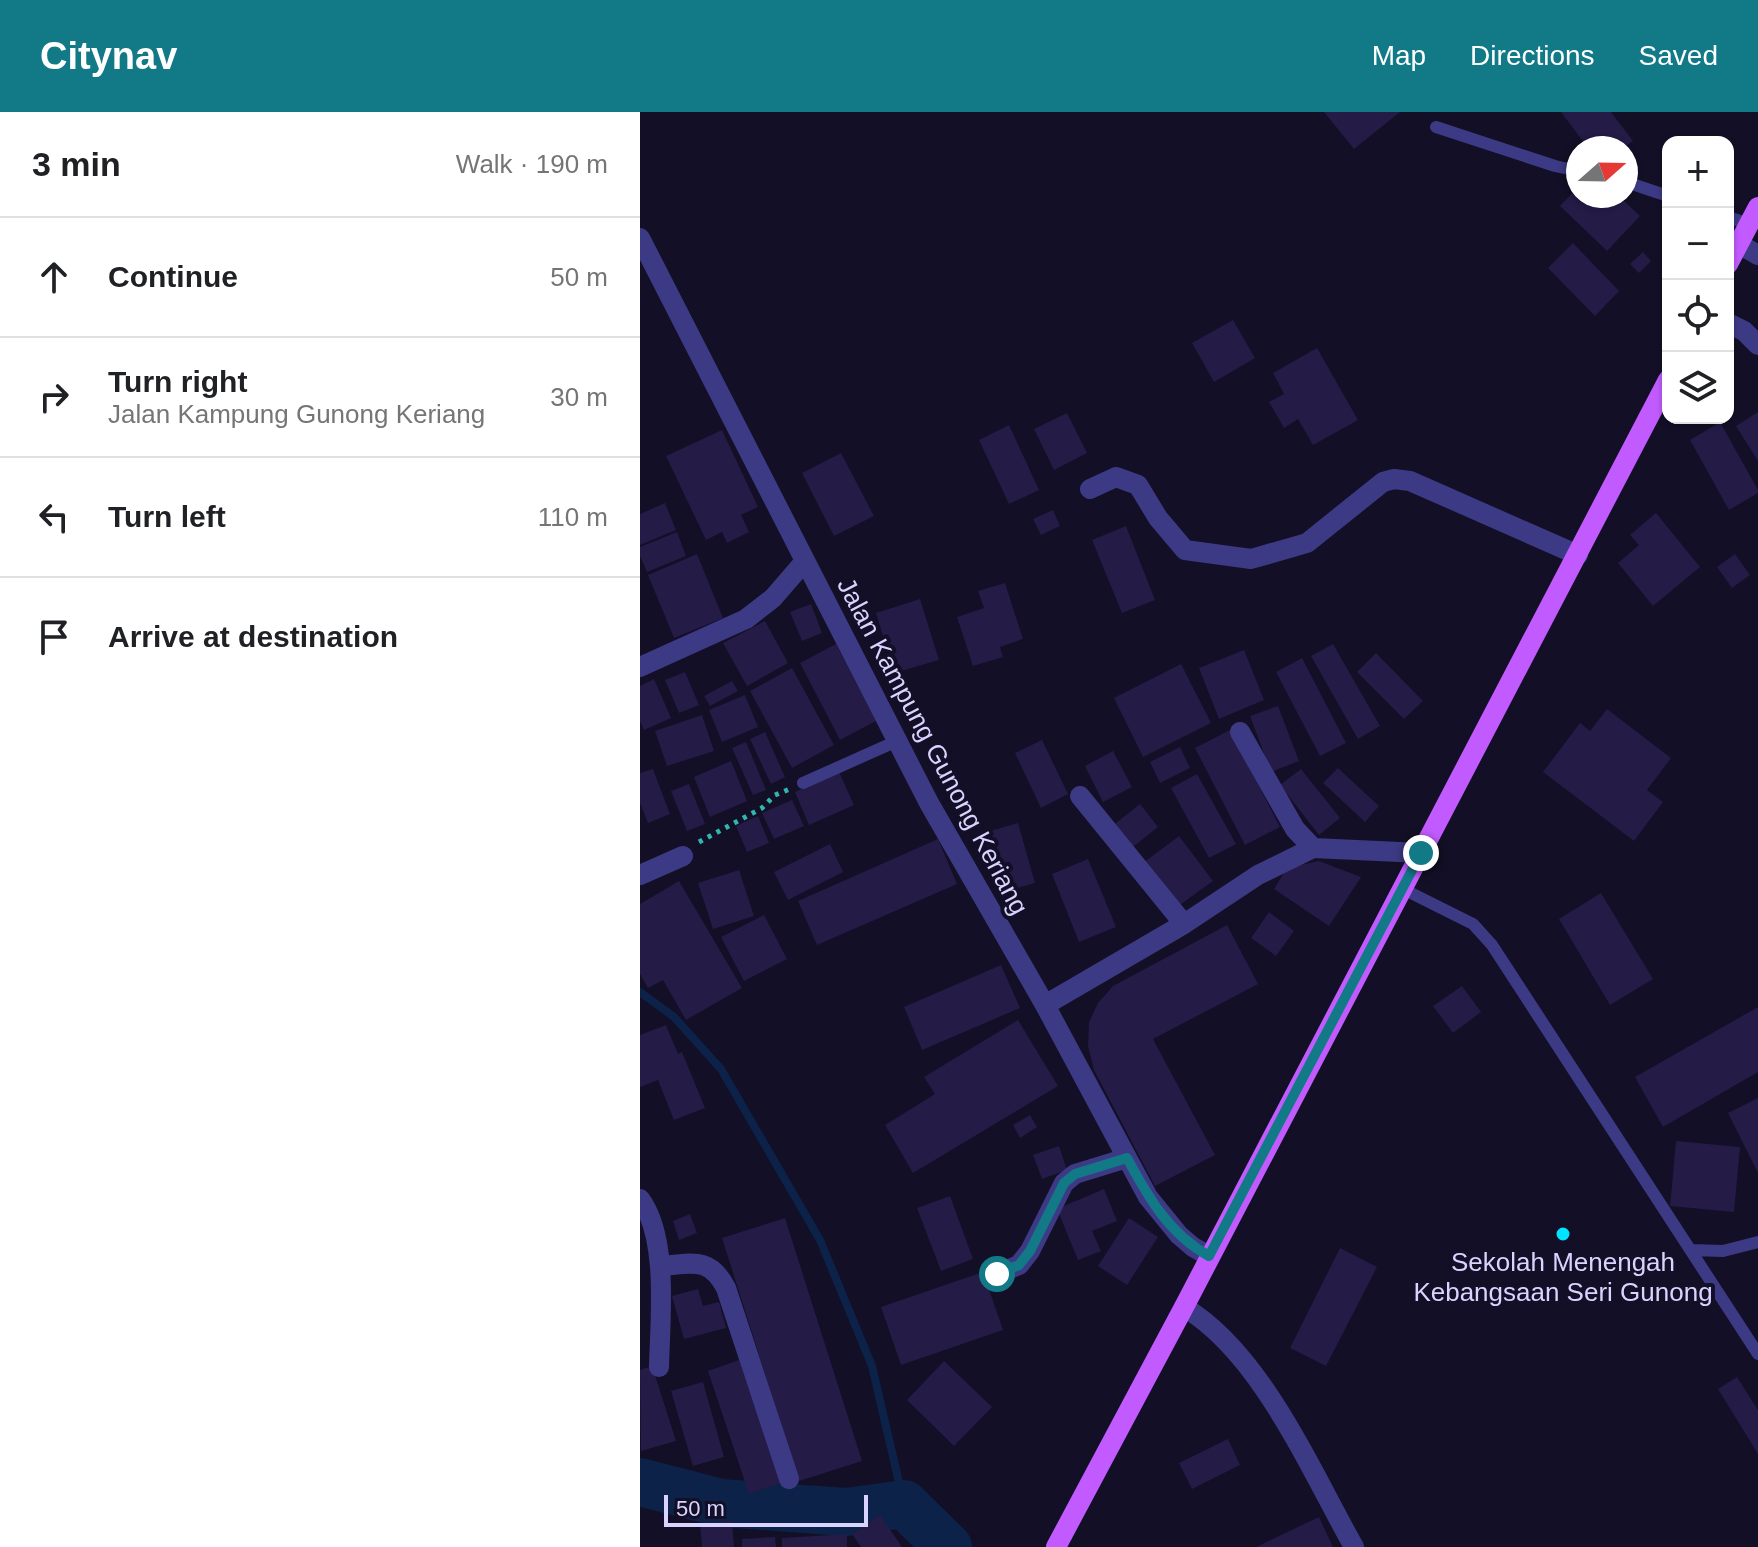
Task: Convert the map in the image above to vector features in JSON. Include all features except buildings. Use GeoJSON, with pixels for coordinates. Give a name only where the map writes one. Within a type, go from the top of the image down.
{"type":"FeatureCollection","features":[{"type":"Feature","properties":{"kind":"main road"},"geometry":{"type":"LineString","coordinates":[[1734,253],[1754,215]]}},
{"type":"Feature","properties":{"kind":"main road"},"geometry":{"type":"LineString","coordinates":[[1056,1547],[1662,392]]}},
{"type":"Feature","properties":{"kind":"street","name":"Jalan Kampung Gunong Keriang"},"geometry":{"type":"LineString","coordinates":[[640,238],[648,272],[805,561],[929,803],[1045,1005],[1148,1197],[1167,1223],[1193,1247],[1209,1256]]}},
{"type":"Feature","properties":{"kind":"street"},"geometry":{"type":"LineString","coordinates":[[1739,244],[1758,255]]}},
{"type":"Feature","properties":{"kind":"street"},"geometry":{"type":"LineString","coordinates":[[1734,326],[1758,345]]}},
{"type":"Feature","properties":{"kind":"street"},"geometry":{"type":"LineString","coordinates":[[1090,489],[1116,477],[1138,485],[1158,518],[1185,550],[1251,559],[1307,543],[1383,482],[1394,479],[1410,481],[1578,555]]}},
{"type":"Feature","properties":{"kind":"street"},"geometry":{"type":"LineString","coordinates":[[640,667],[746,619],[773,598],[805,561]]}},
{"type":"Feature","properties":{"kind":"street"},"geometry":{"type":"LineString","coordinates":[[1240,732],[1295,829],[1313,848]]}},
{"type":"Feature","properties":{"kind":"street"},"geometry":{"type":"LineString","coordinates":[[1080,796],[1184,924]]}},
{"type":"Feature","properties":{"kind":"street"},"geometry":{"type":"LineString","coordinates":[[1045,1005],[1184,924],[1258,875],[1313,848],[1421,853]]}},
{"type":"Feature","properties":{"kind":"street"},"geometry":{"type":"LineString","coordinates":[[640,875],[683,856]]}},
{"type":"Feature","properties":{"kind":"street"},"geometry":{"type":"LineString","coordinates":[[997,1274],[1019,1265],[1030,1251],[1064,1183],[1075,1174],[1127,1158]]}},
{"type":"Feature","properties":{"kind":"street"},"geometry":{"type":"LineString","coordinates":[[640,1199],[647,1208],[662,1266],[659,1367]]}},
{"type":"Feature","properties":{"kind":"street"},"geometry":{"type":"LineString","coordinates":[[662,1266],[704,1264],[718,1273],[726,1288],[789,1479]]}},
{"type":"Feature","properties":{"kind":"street"},"geometry":{"type":"LineString","coordinates":[[1184,1307],[1207,1321],[1239,1353],[1276,1408],[1354,1547]]}},
{"type":"Feature","properties":{"kind":"lane"},"geometry":{"type":"LineString","coordinates":[[1436,127],[1566,168]]}},
{"type":"Feature","properties":{"kind":"lane"},"geometry":{"type":"LineString","coordinates":[[1638,186],[1662,194]]}},
{"type":"Feature","properties":{"kind":"lane"},"geometry":{"type":"LineString","coordinates":[[1734,217],[1754,215]]}},
{"type":"Feature","properties":{"kind":"lane"},"geometry":{"type":"LineString","coordinates":[[803,783],[900,747]]}},
{"type":"Feature","properties":{"kind":"lane"},"geometry":{"type":"LineString","coordinates":[[1403,889],[1473,924],[1492,945],[1758,1354]]}},
{"type":"Feature","properties":{"kind":"lane"},"geometry":{"type":"LineString","coordinates":[[1692,1250],[1723,1251],[1758,1242]]}},
{"type":"Feature","properties":{"kind":"path"},"geometry":{"type":"LineString","coordinates":[[683,856],[705,836],[762,808],[775,795],[803,783]]}},
{"type":"Feature","properties":{"kind":"waterway"},"geometry":{"type":"LineString","coordinates":[[640,992],[674,1017],[721,1069],[820,1240],[872,1366],[904,1504]]}},
{"type":"Feature","properties":{"kind":"waterway"},"geometry":{"type":"LineString","coordinates":[[640,1482],[721,1503],[846,1512],[904,1504],[948,1547]]}},
{"type":"Feature","properties":{"kind":"place","name":"Sekolah Menengah Kebangsaan Seri Gunong"},"geometry":{"type":"Point","coordinates":[1563,1234]}},
{"type":"Feature","properties":{"kind":"route"},"geometry":{"type":"LineString","coordinates":[[997,1274],[1019,1265],[1030,1251],[1064,1183],[1075,1174],[1127,1158],[1148,1197],[1167,1223],[1193,1247],[1209,1256],[1421,853]]}}]}
